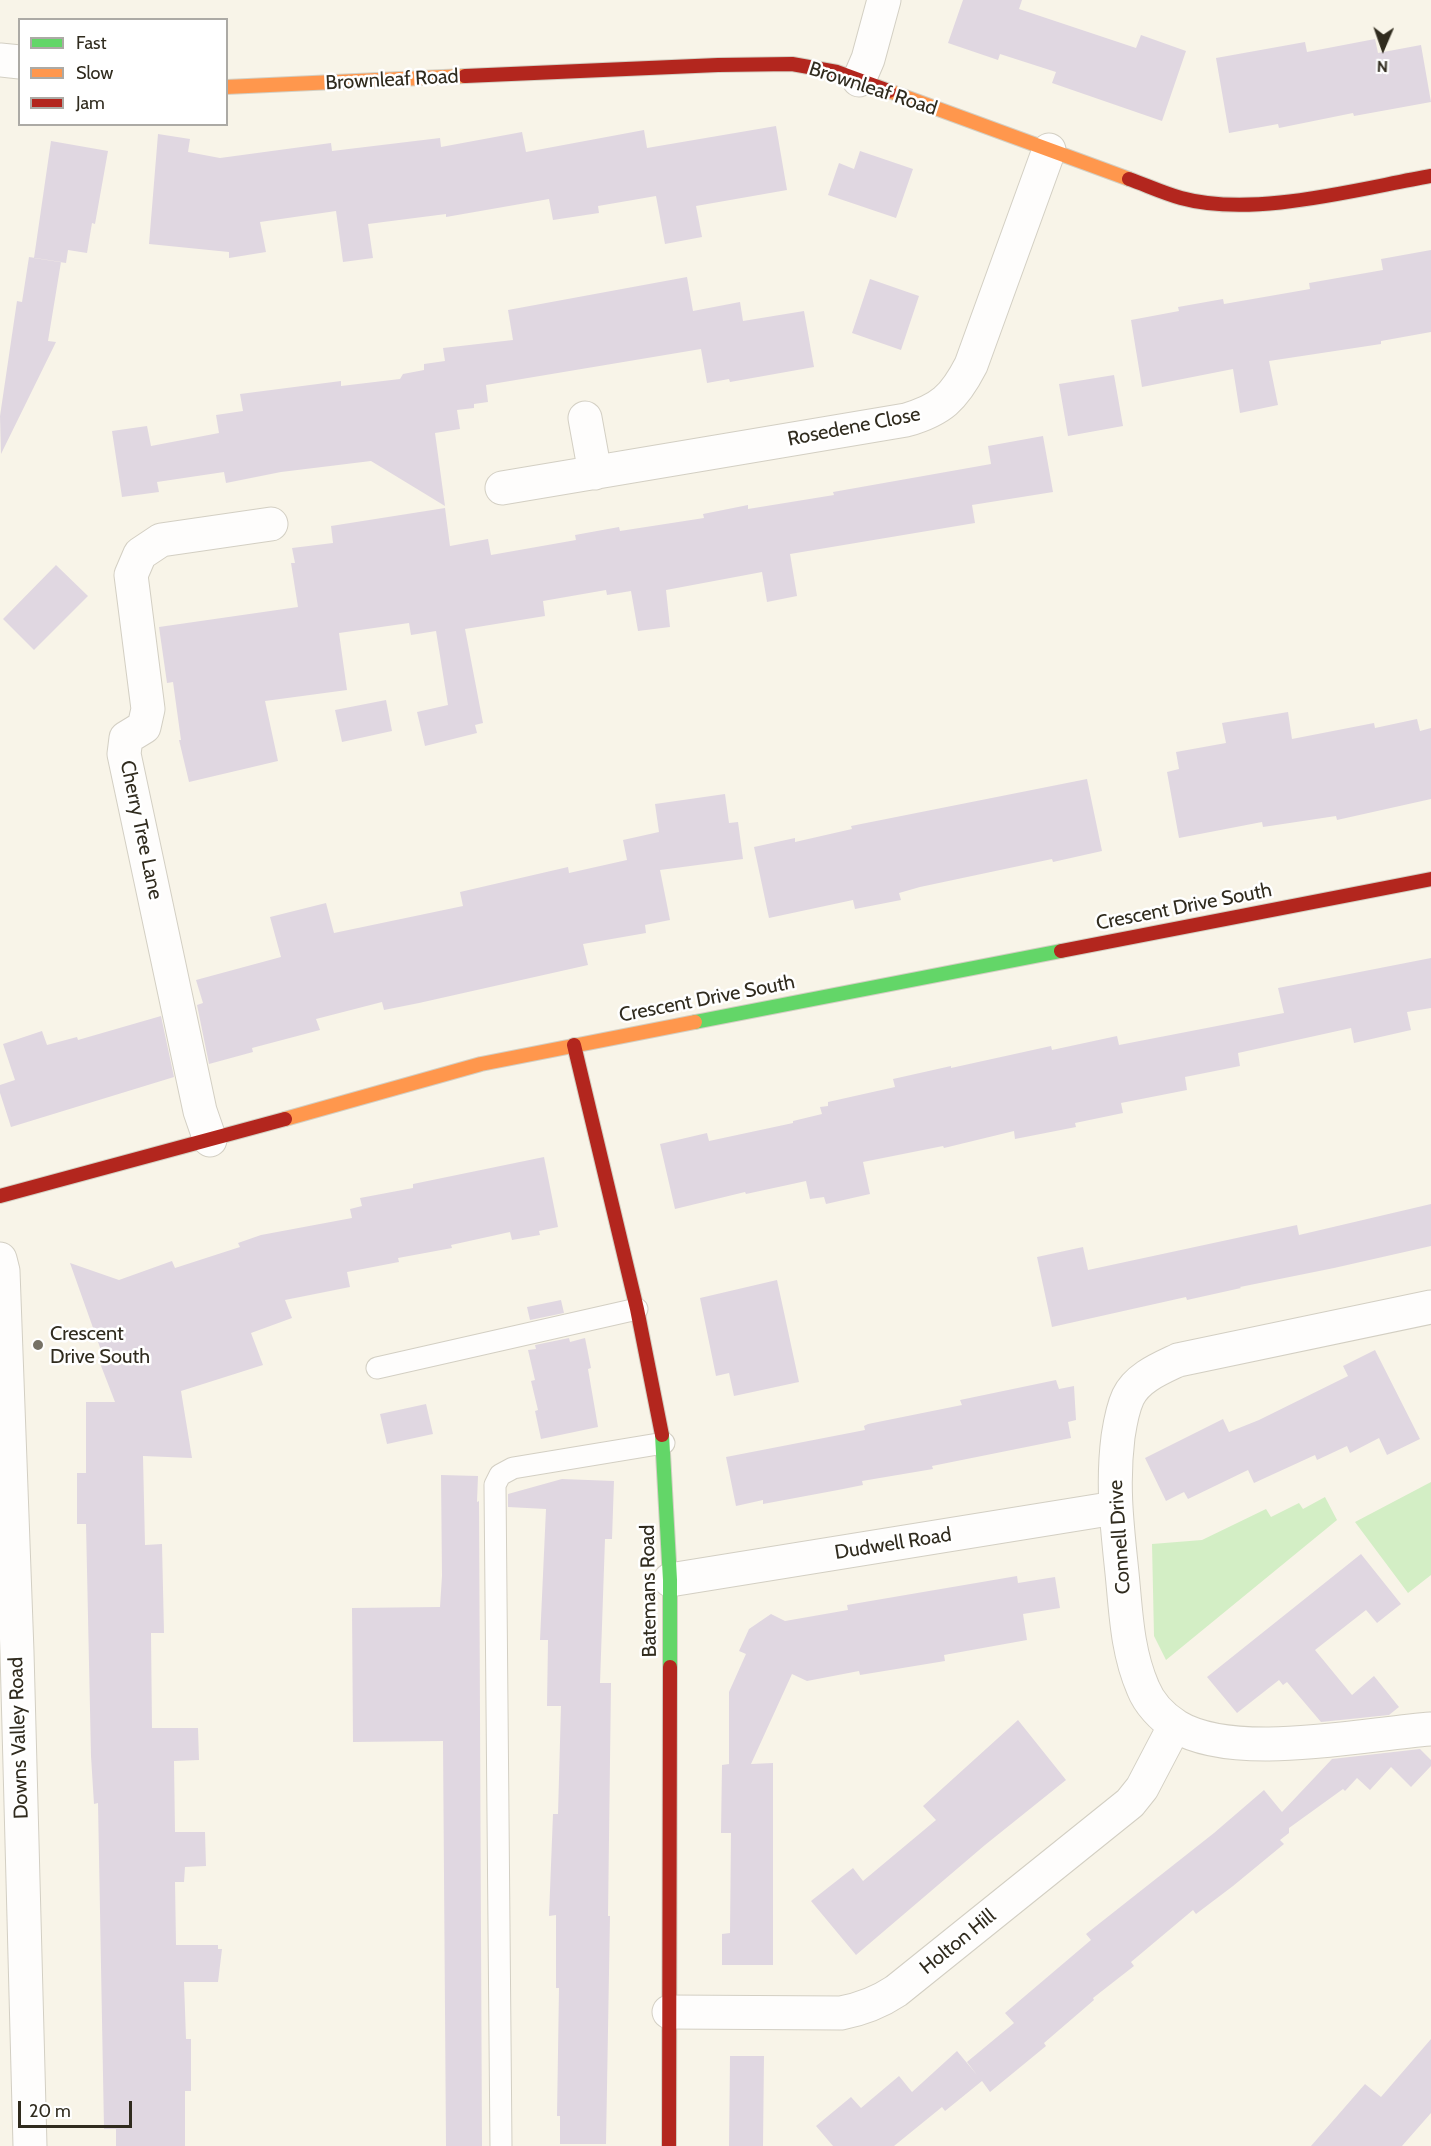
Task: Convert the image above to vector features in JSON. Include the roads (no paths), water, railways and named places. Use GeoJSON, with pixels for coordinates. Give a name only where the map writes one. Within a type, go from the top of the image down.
{"type":"FeatureCollection","features":[{"type":"Feature","properties":{"kind":"street"},"geometry":{"type":"LineString","coordinates":[[859,80],[868,59],[884,0]]}},
{"type":"Feature","properties":{"kind":"street"},"geometry":{"type":"LineString","coordinates":[[0,60],[18,62]]}},
{"type":"Feature","properties":{"kind":"street","name":"Brownleaf Road"},"geometry":{"type":"LineString","coordinates":[[228,87],[766,63],[814,67],[859,80],[1182,198],[1228,204],[1281,203],[1431,176]]}},
{"type":"Feature","properties":{"kind":"street","name":"Rosedene Close"},"geometry":{"type":"LineString","coordinates":[[502,488],[906,420],[934,411],[955,391],[971,365],[1049,150]]}},
{"type":"Feature","properties":{"kind":"street"},"geometry":{"type":"LineString","coordinates":[[585,418],[595,473]]}},
{"type":"Feature","properties":{"kind":"street","name":"Cherry Tree Lane"},"geometry":{"type":"LineString","coordinates":[[210,1140],[201,1111],[124,754],[126,738],[144,727],[147,709],[131,575],[140,554],[161,540],[271,524]]}},
{"type":"Feature","properties":{"kind":"street","name":"Crescent Drive South"},"geometry":{"type":"LineString","coordinates":[[0,1196],[481,1064],[1431,879]]}},
{"type":"Feature","properties":{"kind":"street","name":"Batemans Road"},"geometry":{"type":"LineString","coordinates":[[574,1045],[637,1309],[664,1443],[670,1580],[669,2146]]}},
{"type":"Feature","properties":{"kind":"street","name":"Downs Valley Road"},"geometry":{"type":"LineString","coordinates":[[0,1259],[3,1271],[17,1652],[30,2146]]}},
{"type":"Feature","properties":{"kind":"street","name":"Connell Drive"},"geometry":{"type":"LineString","coordinates":[[1431,1307],[1178,1360],[1154,1372],[1138,1383],[1128,1396],[1121,1416],[1114,1484],[1129,1644],[1144,1691],[1152,1704],[1175,1725],[1195,1735],[1239,1743],[1308,1741],[1431,1729]]}},
{"type":"Feature","properties":{"kind":"street","name":"Dudwell Road"},"geometry":{"type":"LineString","coordinates":[[670,1580],[1115,1508]]}},
{"type":"Feature","properties":{"kind":"street","name":"Holton Hill"},"geometry":{"type":"LineString","coordinates":[[669,2012],[841,2013],[863,2009],[881,2001],[915,1977],[1130,1803],[1142,1788],[1175,1725]]}},
{"type":"Feature","properties":{"kind":"lane"},"geometry":{"type":"LineString","coordinates":[[377,1368],[637,1309]]}},
{"type":"Feature","properties":{"kind":"lane"},"geometry":{"type":"LineString","coordinates":[[501,2146],[495,1485],[500,1475],[513,1468],[664,1443]]}},
{"type":"Feature","properties":{"kind":"place","name":"Crescent Drive South"},"geometry":{"type":"Point","coordinates":[38,1345]}}]}
